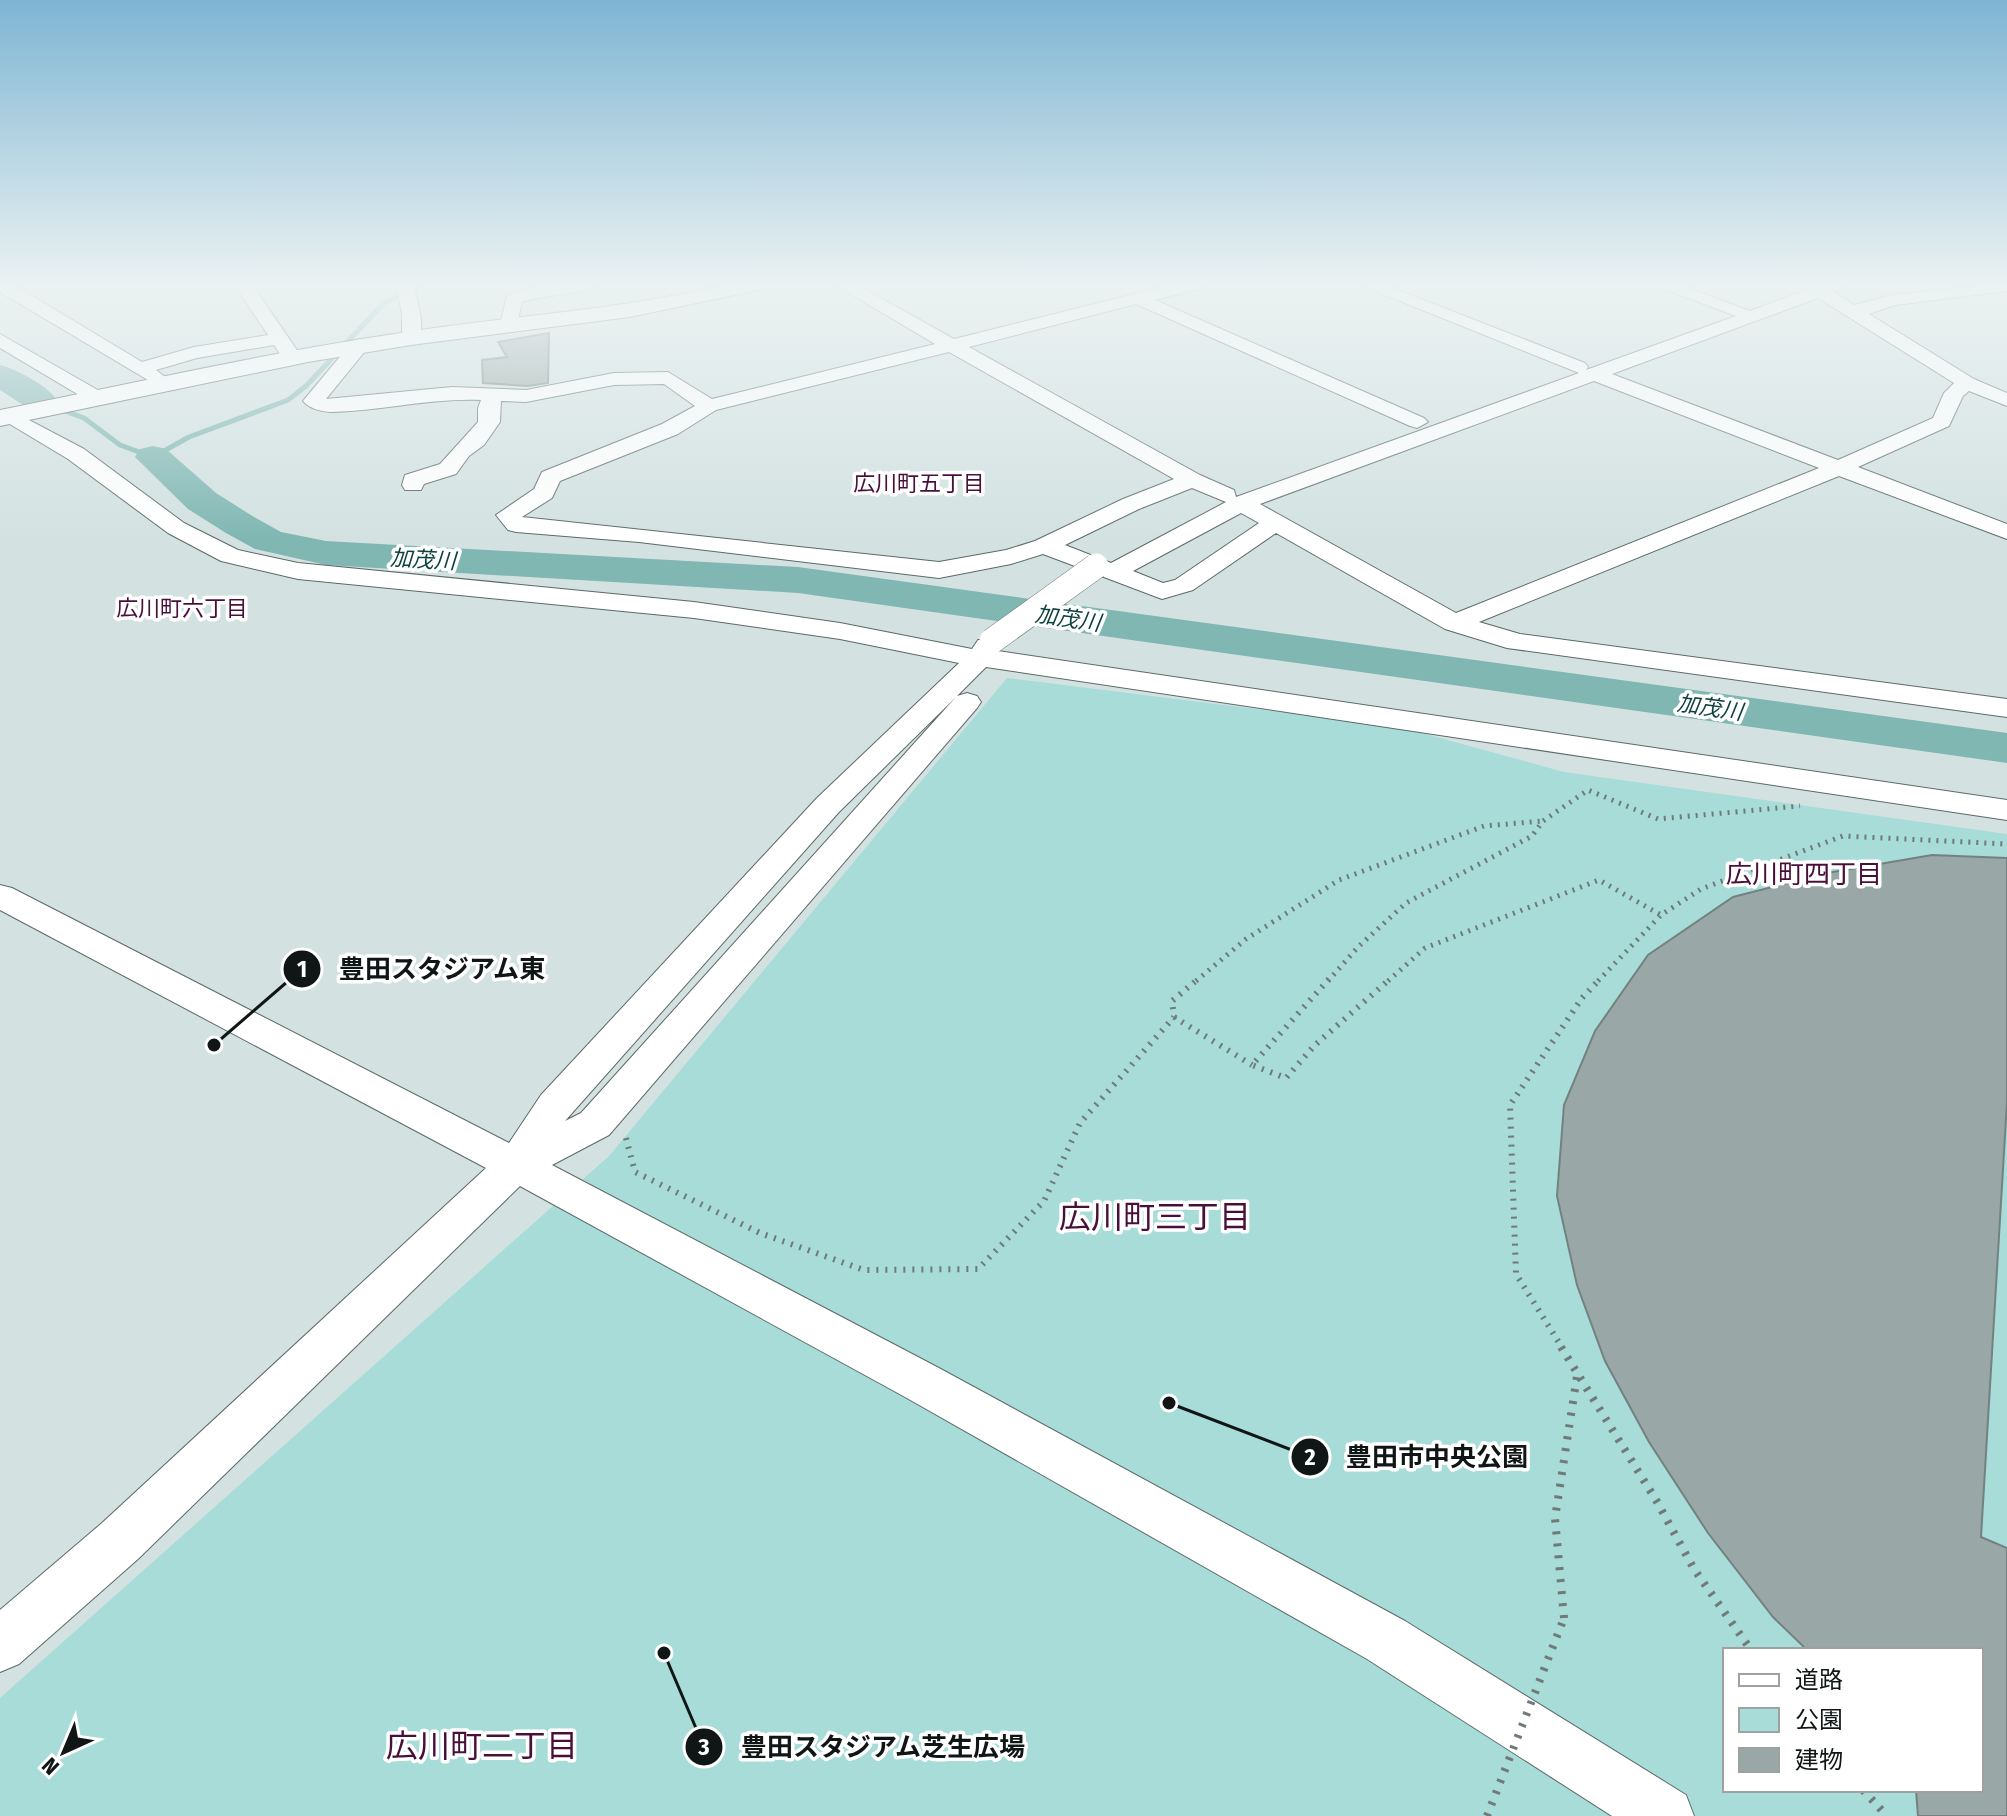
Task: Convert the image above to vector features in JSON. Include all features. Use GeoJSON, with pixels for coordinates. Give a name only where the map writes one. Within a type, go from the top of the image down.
{"type":"FeatureCollection","features":[{"type":"Feature","properties":{"kind":"main road"},"geometry":{"type":"LineString","coordinates":[[16,411],[163,383],[216,368]]}},
{"type":"Feature","properties":{"kind":"street"},"geometry":{"type":"LineString","coordinates":[[47,368],[96,397]]}},
{"type":"Feature","properties":{"kind":"street"},"geometry":{"type":"LineString","coordinates":[[140,369],[144,368]]}},
{"type":"Feature","properties":{"kind":"street"},"geometry":{"type":"LineString","coordinates":[[341,368],[313,401],[328,406],[429,394],[539,395],[614,379],[668,378],[709,406]]}},
{"type":"Feature","properties":{"kind":"street"},"geometry":{"type":"LineString","coordinates":[[865,368],[709,406],[670,429],[550,477],[544,493],[514,510],[508,515],[509,520],[516,525],[639,535],[939,570],[1011,557],[1044,546],[1131,504],[1192,480]]}},
{"type":"Feature","properties":{"kind":"street"},"geometry":{"type":"LineString","coordinates":[[992,368],[1454,623],[1517,642],[2007,708]]}},
{"type":"Feature","properties":{"kind":"street"},"geometry":{"type":"LineString","coordinates":[[1294,368],[1417,422]]}},
{"type":"Feature","properties":{"kind":"street"},"geometry":{"type":"LineString","coordinates":[[1579,368],[2007,532]]}},
{"type":"Feature","properties":{"kind":"street"},"geometry":{"type":"LineString","coordinates":[[1234,499],[1596,368]]}},
{"type":"Feature","properties":{"kind":"street"},"geometry":{"type":"LineString","coordinates":[[0,1645],[198,1468],[516,1165],[555,1105],[828,805],[998,652],[1059,610],[1105,568],[1234,499],[1417,422],[1596,368]]}},
{"type":"Feature","properties":{"kind":"street"},"geometry":{"type":"LineString","coordinates":[[1942,368],[1967,383],[2007,400]]}},
{"type":"Feature","properties":{"kind":"street"},"geometry":{"type":"LineString","coordinates":[[140,369],[163,383]]}},
{"type":"Feature","properties":{"kind":"street"},"geometry":{"type":"LineString","coordinates":[[1454,623],[1838,468],[1942,422],[1954,393],[1967,383]]}},
{"type":"Feature","properties":{"kind":"street"},"geometry":{"type":"LineString","coordinates":[[413,485],[413,480],[448,469],[461,451],[476,440],[489,422],[488,408],[494,394]]}},
{"type":"Feature","properties":{"kind":"street"},"geometry":{"type":"LineString","coordinates":[[16,411],[187,535],[230,556],[298,571],[694,610],[998,652],[2007,810]]}},
{"type":"Feature","properties":{"kind":"street"},"geometry":{"type":"LineString","coordinates":[[1044,546],[1162,591],[1184,585],[1275,523]]}},
{"type":"Feature","properties":{"kind":"street"},"geometry":{"type":"LineString","coordinates":[[516,1165],[595,1124],[840,848],[938,731],[998,652]]}},
{"type":"Feature","properties":{"kind":"street"},"geometry":{"type":"LineString","coordinates":[[0,896],[516,1165],[921,1382],[1386,1640],[1665,1816]]}},
{"type":"Feature","properties":{"kind":"path"},"geometry":{"type":"LineString","coordinates":[[1252,1065],[1358,947],[1406,903],[1532,836],[1543,821],[1588,790],[1658,819],[1805,806]]}},
{"type":"Feature","properties":{"kind":"path"},"geometry":{"type":"LineString","coordinates":[[612,1105],[619,1115],[635,1172],[760,1233],[864,1270],[978,1269],[1044,1201],[1080,1123],[1174,1017],[1172,1001],[1246,939],[1339,880],[1484,826],[1543,821]]}},
{"type":"Feature","properties":{"kind":"path"},"geometry":{"type":"LineString","coordinates":[[1750,1648],[1694,1569],[1656,1500],[1516,1274],[1510,1105],[1582,998],[1661,915],[1701,889],[1843,836],[2007,844]]}},
{"type":"Feature","properties":{"kind":"path"},"geometry":{"type":"LineString","coordinates":[[1174,1017],[1252,1065],[1286,1078],[1315,1045],[1425,948],[1599,880],[1661,915]]}},
{"type":"Feature","properties":{"kind":"path"},"geometry":{"type":"LineString","coordinates":[[1487,1816],[1564,1618],[1555,1518],[1577,1375]]}},
{"type":"Feature","properties":{"kind":"path"},"geometry":{"type":"LineString","coordinates":[[1865,1792],[1887,1816]]}},
{"type":"Feature","properties":{"kind":"green space"},"geometry":{"type":"Polygon","coordinates":[[[1007,678],[1400,727],[1564,772],[2007,834],[2007,1816],[0,1816],[0,1698],[609,1156],[1007,678]]]}},
{"type":"Feature","properties":{"kind":"building"},"geometry":{"type":"Polygon","coordinates":[[[482,368],[548,368],[548,383],[528,386],[483,383],[482,368]]]}},
{"type":"Feature","properties":{"kind":"building"},"geometry":{"type":"Polygon","coordinates":[[[1932,855],[2007,858],[2007,1102],[1981,1537],[2007,1548],[2007,1816],[1918,1816],[1916,1792],[1983,1792],[1983,1648],[1805,1648],[1773,1617],[1708,1533],[1649,1442],[1605,1361],[1577,1285],[1557,1196],[1564,1105],[1595,1031],[1648,955],[1733,897],[1827,873],[1932,855]]]}},
{"type":"Feature","properties":{"kind":"waterway"},"geometry":{"type":"LineString","coordinates":[[57,408],[84,418],[120,445],[153,457],[189,437],[288,400],[323,368]]}},
{"type":"Feature","properties":{"kind":"waterway","name":"加茂川"},"geometry":{"type":"LineString","coordinates":[[0,375],[42,402]]}},
{"type":"Feature","properties":{"kind":"waterway","name":"加茂川"},"geometry":{"type":"LineString","coordinates":[[153,457],[202,501],[240,525],[269,541],[326,553],[798,580],[2007,748]]}},
{"type":"Feature","properties":{"kind":"place","name":"豊田スタジアム東"},"geometry":{"type":"Point","coordinates":[214,1045]}},
{"type":"Feature","properties":{"kind":"place","name":"豊田市中央公園"},"geometry":{"type":"Point","coordinates":[1169,1403]}},
{"type":"Feature","properties":{"kind":"place","name":"豊田スタジアム芝生広場"},"geometry":{"type":"Point","coordinates":[664,1653]}},
{"type":"Feature","properties":{"kind":"district","name":"広川町五丁目"},"geometry":{"type":"Point","coordinates":[919,483]}},
{"type":"Feature","properties":{"kind":"district","name":"広川町六丁目"},"geometry":{"type":"Point","coordinates":[182,608]}},
{"type":"Feature","properties":{"kind":"district","name":"広川町四丁目"},"geometry":{"type":"Point","coordinates":[1804,874]}},
{"type":"Feature","properties":{"kind":"district","name":"広川町三丁目"},"geometry":{"type":"Point","coordinates":[1155,1217]}},
{"type":"Feature","properties":{"kind":"district","name":"広川町二丁目"},"geometry":{"type":"Point","coordinates":[482,1746]}}]}
